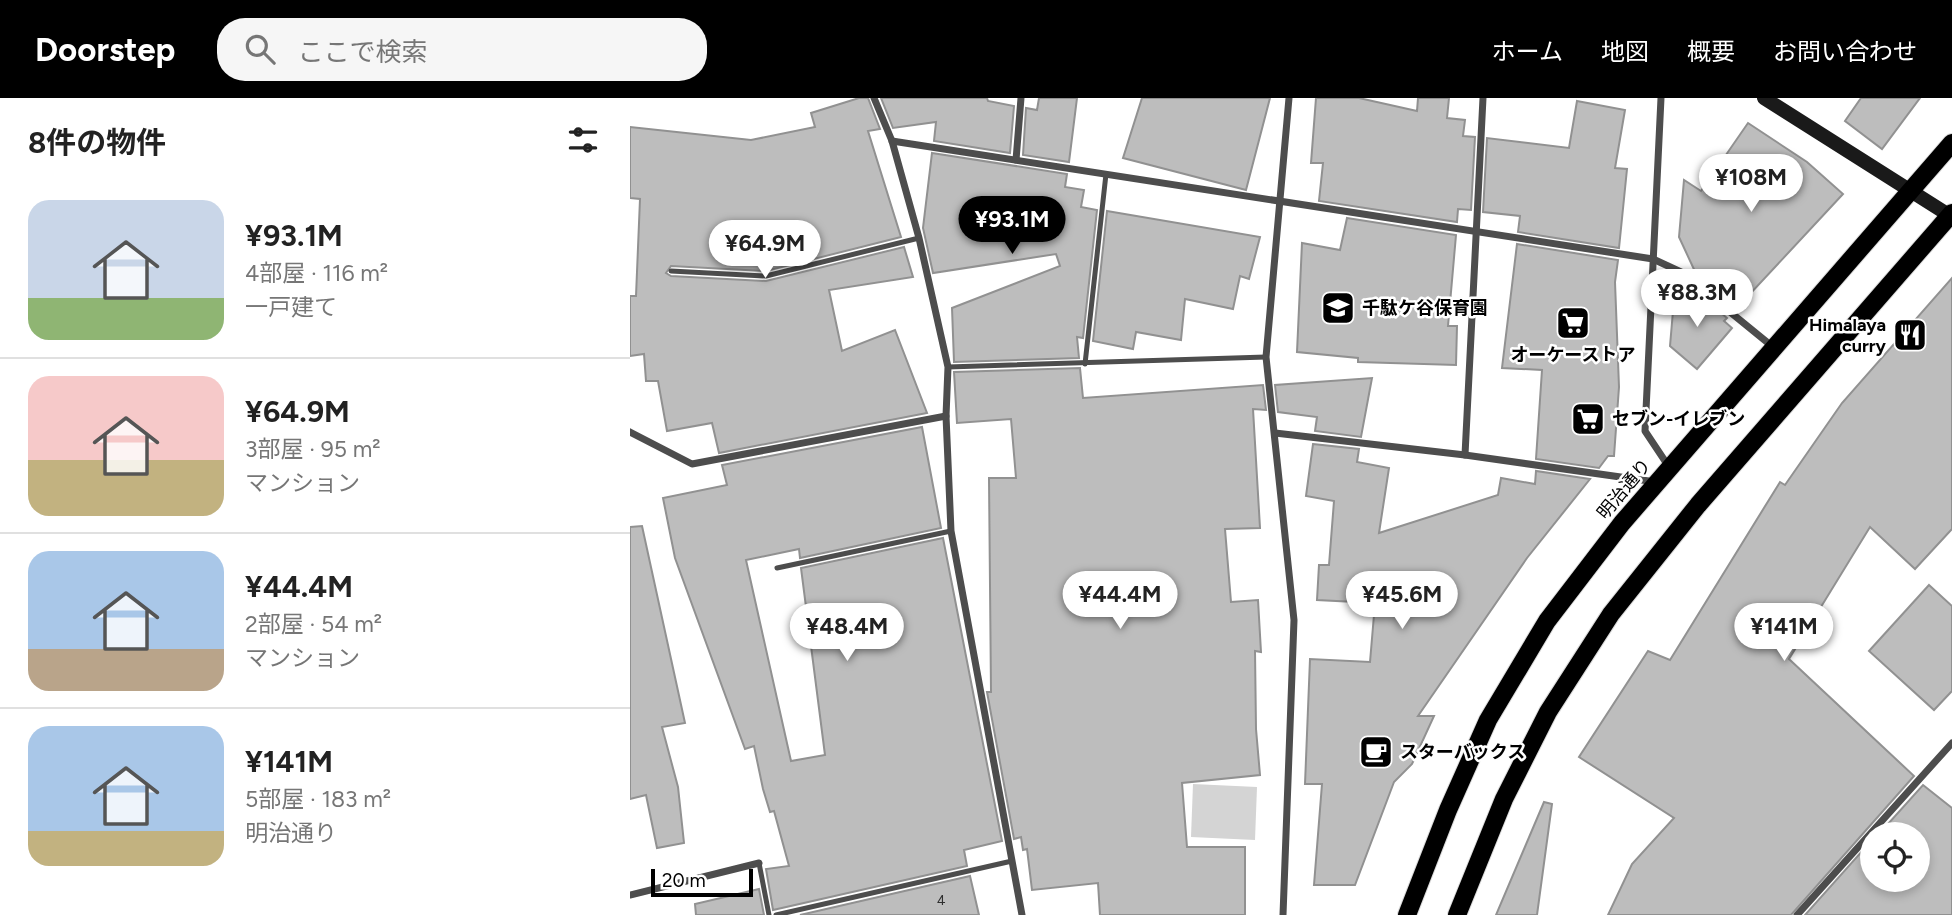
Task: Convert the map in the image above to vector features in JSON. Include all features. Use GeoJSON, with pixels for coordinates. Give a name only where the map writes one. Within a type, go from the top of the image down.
{"type":"FeatureCollection","features":[{"type":"Feature","properties":{"kind":"main road","name":"明治通り"},"geometry":{"type":"LineString","coordinates":[[1407,915],[1488,720],[1547,621],[1657,482],[1952,143]]}},
{"type":"Feature","properties":{"kind":"main road"},"geometry":{"type":"LineString","coordinates":[[1457,915],[1504,799],[1548,712],[1611,614],[1698,505],[1951,215]]}},
{"type":"Feature","properties":{"kind":"street"},"geometry":{"type":"LineString","coordinates":[[874,98],[892,141],[919,238],[948,366],[946,416],[951,531],[1022,915]]}},
{"type":"Feature","properties":{"kind":"street"},"geometry":{"type":"LineString","coordinates":[[1016,160],[1021,98]]}},
{"type":"Feature","properties":{"kind":"street"},"geometry":{"type":"LineString","coordinates":[[1283,915],[1294,620],[1266,356],[1289,98]]}},
{"type":"Feature","properties":{"kind":"street"},"geometry":{"type":"LineString","coordinates":[[1465,454],[1483,98]]}},
{"type":"Feature","properties":{"kind":"street"},"geometry":{"type":"LineString","coordinates":[[1661,98],[1645,431],[1669,468]]}},
{"type":"Feature","properties":{"kind":"street"},"geometry":{"type":"LineString","coordinates":[[1764,98],[1951,215]]}},
{"type":"Feature","properties":{"kind":"street"},"geometry":{"type":"LineString","coordinates":[[892,141],[1653,259],[1681,272],[1773,347]]}},
{"type":"Feature","properties":{"kind":"street"},"geometry":{"type":"LineString","coordinates":[[630,432],[692,464],[946,416]]}},
{"type":"Feature","properties":{"kind":"street"},"geometry":{"type":"LineString","coordinates":[[1275,433],[1465,454],[1657,482]]}},
{"type":"Feature","properties":{"kind":"street"},"geometry":{"type":"LineString","coordinates":[[1797,915],[1952,743]]}},
{"type":"Feature","properties":{"kind":"street"},"geometry":{"type":"LineString","coordinates":[[630,895],[759,863]]}},
{"type":"Feature","properties":{"kind":"lane"},"geometry":{"type":"LineString","coordinates":[[1085,363],[1106,174]]}},
{"type":"Feature","properties":{"kind":"lane"},"geometry":{"type":"LineString","coordinates":[[670,271],[766,276],[919,238]]}},
{"type":"Feature","properties":{"kind":"lane"},"geometry":{"type":"LineString","coordinates":[[948,366],[1266,356]]}},
{"type":"Feature","properties":{"kind":"lane"},"geometry":{"type":"LineString","coordinates":[[777,568],[951,531]]}},
{"type":"Feature","properties":{"kind":"lane"},"geometry":{"type":"LineString","coordinates":[[776,915],[1012,861]]}},
{"type":"Feature","properties":{"kind":"lane"},"geometry":{"type":"LineString","coordinates":[[759,863],[769,915]]}},
{"type":"Feature","properties":{"kind":"shaded area"},"geometry":{"type":"Polygon","coordinates":[[[1193,784],[1257,787],[1255,840],[1191,837],[1193,784]]]}},
{"type":"Feature","properties":{"kind":"building"},"geometry":{"type":"Polygon","coordinates":[[[859,98],[868,98],[880,129],[868,131],[901,237],[766,271],[671,266],[666,273],[671,276],[766,281],[904,247],[913,277],[829,290],[842,351],[895,330],[927,413],[719,453],[712,423],[667,431],[658,381],[646,381],[644,354],[630,356],[630,296],[636,296],[640,199],[630,198],[630,127],[751,140],[815,127],[811,113],[859,98]]]}},
{"type":"Feature","properties":{"kind":"building"},"geometry":{"type":"Polygon","coordinates":[[[881,98],[987,98],[988,101],[1014,106],[1010,153],[934,141],[936,122],[893,128],[881,98]]]}},
{"type":"Feature","properties":{"kind":"building"},"geometry":{"type":"Polygon","coordinates":[[[1039,98],[1077,98],[1069,162],[1023,155],[1026,108],[1037,110],[1039,98]]]}},
{"type":"Feature","properties":{"kind":"building"},"geometry":{"type":"Polygon","coordinates":[[[1142,98],[1270,98],[1246,190],[1123,158],[1142,98]]]}},
{"type":"Feature","properties":{"kind":"building"},"geometry":{"type":"Polygon","coordinates":[[[1316,98],[1359,98],[1417,111],[1418,98],[1449,98],[1447,118],[1465,120],[1463,136],[1475,137],[1471,210],[1458,209],[1457,222],[1319,201],[1323,163],[1311,163],[1316,98]]]}},
{"type":"Feature","properties":{"kind":"building"},"geometry":{"type":"Polygon","coordinates":[[[1861,98],[1920,98],[1882,149],[1845,121],[1861,98]]]}},
{"type":"Feature","properties":{"kind":"building"},"geometry":{"type":"Polygon","coordinates":[[[1577,101],[1625,110],[1615,168],[1627,169],[1619,248],[1518,232],[1520,216],[1483,212],[1487,138],[1569,148],[1577,101]]]}},
{"type":"Feature","properties":{"kind":"building"},"geometry":{"type":"Polygon","coordinates":[[[1748,123],[1807,162],[1843,194],[1736,309],[1698,278],[1679,237],[1684,180],[1701,191],[1748,123]]]}},
{"type":"Feature","properties":{"kind":"building"},"geometry":{"type":"Polygon","coordinates":[[[932,153],[1067,174],[1065,187],[1084,190],[1081,207],[1097,210],[1083,338],[1077,337],[1079,358],[954,362],[952,308],[1060,266],[1056,254],[933,273],[923,228],[932,153]]]}},
{"type":"Feature","properties":{"kind":"building"},"geometry":{"type":"Polygon","coordinates":[[[1107,211],[1260,237],[1249,279],[1240,276],[1233,309],[1185,299],[1181,340],[1136,332],[1133,349],[1093,341],[1107,211]]]}},
{"type":"Feature","properties":{"kind":"building"},"geometry":{"type":"Polygon","coordinates":[[[1347,218],[1456,235],[1448,326],[1457,326],[1456,365],[1358,362],[1358,358],[1297,352],[1302,243],[1340,250],[1347,218]]]}},
{"type":"Feature","properties":{"kind":"building"},"geometry":{"type":"Polygon","coordinates":[[[1517,244],[1618,260],[1615,282],[1619,387],[1614,456],[1608,456],[1599,468],[1536,459],[1542,370],[1502,368],[1517,244]]]}},
{"type":"Feature","properties":{"kind":"building"},"geometry":{"type":"Polygon","coordinates":[[[1952,278],[1952,529],[1915,569],[1870,527],[1789,659],[1914,776],[1873,822],[1860,822],[1860,837],[1791,915],[1608,915],[1632,864],[1674,818],[1579,757],[1648,651],[1670,660],[1780,482],[1785,485],[1842,403],[1952,278]]]}},
{"type":"Feature","properties":{"kind":"building"},"geometry":{"type":"Polygon","coordinates":[[[1693,289],[1727,318],[1724,321],[1732,328],[1697,369],[1670,346],[1673,311],[1693,289]]]}},
{"type":"Feature","properties":{"kind":"building"},"geometry":{"type":"Polygon","coordinates":[[[1080,368],[1083,398],[1263,385],[1266,410],[1253,409],[1260,528],[1225,529],[1231,602],[1258,600],[1261,652],[1255,651],[1256,729],[1260,775],[1182,783],[1187,847],[1245,847],[1245,915],[1100,915],[1098,883],[1032,890],[1027,849],[1023,850],[1021,837],[1014,839],[987,692],[991,692],[989,478],[1016,478],[1011,419],[957,423],[954,372],[1080,368]]]}},
{"type":"Feature","properties":{"kind":"building"},"geometry":{"type":"Polygon","coordinates":[[[1372,378],[1361,437],[1315,431],[1317,417],[1278,412],[1275,385],[1372,378]]]}},
{"type":"Feature","properties":{"kind":"building"},"geometry":{"type":"Polygon","coordinates":[[[922,427],[941,528],[800,558],[799,549],[746,560],[791,761],[825,755],[801,568],[943,538],[1002,841],[964,850],[967,866],[773,910],[766,869],[789,866],[774,811],[770,812],[763,789],[754,746],[745,749],[675,558],[663,498],[727,485],[722,465],[922,427]]]}},
{"type":"Feature","properties":{"kind":"building"},"geometry":{"type":"Polygon","coordinates":[[[1313,444],[1359,449],[1357,462],[1389,468],[1379,533],[1498,495],[1501,478],[1535,484],[1536,471],[1590,479],[1527,558],[1418,716],[1434,716],[1412,764],[1394,782],[1355,885],[1314,885],[1322,784],[1305,784],[1310,659],[1370,662],[1375,603],[1317,600],[1319,565],[1329,565],[1334,501],[1306,496],[1313,444]]]}},
{"type":"Feature","properties":{"kind":"building"},"geometry":{"type":"Polygon","coordinates":[[[642,526],[685,723],[662,727],[678,787],[684,843],[657,848],[646,795],[630,799],[630,527],[642,526]]]}},
{"type":"Feature","properties":{"kind":"building"},"geometry":{"type":"Polygon","coordinates":[[[1929,585],[1952,606],[1952,691],[1934,710],[1869,651],[1929,585]]]}},
{"type":"Feature","properties":{"kind":"building"},"geometry":{"type":"Polygon","coordinates":[[[1923,785],[1952,808],[1952,915],[1805,915],[1860,853],[1860,892],[1930,892],[1930,822],[1890,822],[1923,785]]]}},
{"type":"Feature","properties":{"kind":"building"},"geometry":{"type":"Polygon","coordinates":[[[1544,802],[1552,804],[1537,915],[1496,915],[1544,802]]]}},
{"type":"Feature","properties":{"kind":"building"},"geometry":{"type":"Polygon","coordinates":[[[970,876],[979,915],[800,915],[970,876]]]}},
{"type":"Feature","properties":{"kind":"building"},"geometry":{"type":"Polygon","coordinates":[[[759,889],[764,915],[696,915],[695,904],[759,889]]]}},
{"type":"Feature","properties":{"kind":"place","name":"千駄ケ谷保育園"},"geometry":{"type":"Point","coordinates":[1338,308]}},
{"type":"Feature","properties":{"kind":"place","name":"オーケーストア"},"geometry":{"type":"Point","coordinates":[1573,323]}},
{"type":"Feature","properties":{"kind":"place","name":"Himalaya curry"},"geometry":{"type":"Point","coordinates":[1910,335]}},
{"type":"Feature","properties":{"kind":"place","name":"セブン-イレブン"},"geometry":{"type":"Point","coordinates":[1588,419]}},
{"type":"Feature","properties":{"kind":"place","name":"スターバックス"},"geometry":{"type":"Point","coordinates":[1376,752]}}]}
